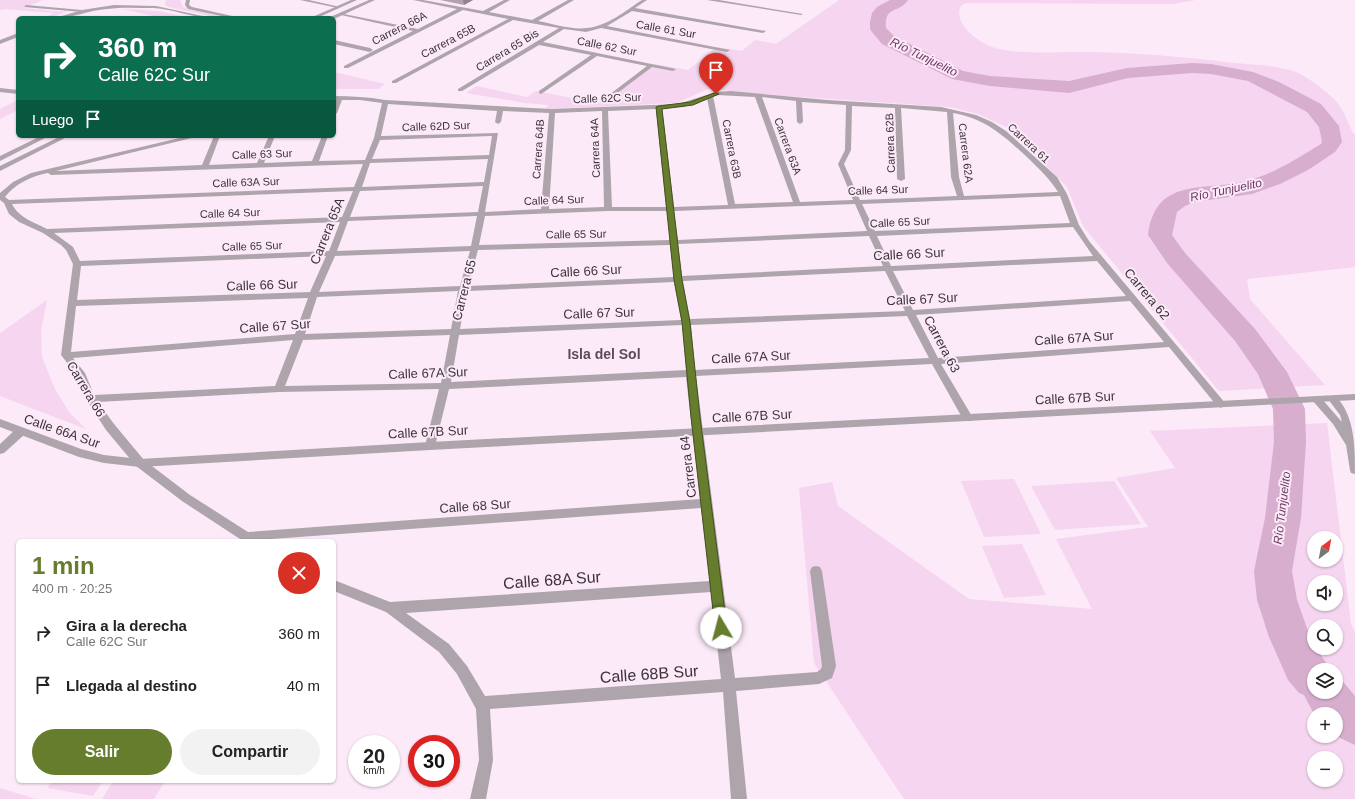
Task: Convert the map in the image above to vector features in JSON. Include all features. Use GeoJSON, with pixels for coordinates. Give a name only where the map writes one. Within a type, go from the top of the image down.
{"type":"FeatureCollection","features":[{"type":"Feature","properties":{"kind":"street"},"geometry":{"type":"LineString","coordinates":[[302,0],[338,7]]}},
{"type":"Feature","properties":{"kind":"street"},"geometry":{"type":"LineString","coordinates":[[318,16],[355,0]]}},
{"type":"Feature","properties":{"kind":"street"},"geometry":{"type":"LineString","coordinates":[[336,16],[373,0]]}},
{"type":"Feature","properties":{"kind":"street"},"geometry":{"type":"LineString","coordinates":[[415,0],[564,28],[589,31],[602,28],[644,0]]}},
{"type":"Feature","properties":{"kind":"street"},"geometry":{"type":"LineString","coordinates":[[484,13],[508,0]]}},
{"type":"Feature","properties":{"kind":"street"},"geometry":{"type":"LineString","coordinates":[[533,22],[572,0]]}},
{"type":"Feature","properties":{"kind":"street"},"geometry":{"type":"LineString","coordinates":[[709,0],[801,14]]}},
{"type":"Feature","properties":{"kind":"street"},"geometry":{"type":"LineString","coordinates":[[65,16],[82,11],[139,1]]}},
{"type":"Feature","properties":{"kind":"street"},"geometry":{"type":"LineString","coordinates":[[162,1],[160,5],[164,8]]}},
{"type":"Feature","properties":{"kind":"street"},"geometry":{"type":"LineString","coordinates":[[186,1],[187,6],[190,8],[228,16]]}},
{"type":"Feature","properties":{"kind":"street"},"geometry":{"type":"LineString","coordinates":[[26,6],[82,11]]}},
{"type":"Feature","properties":{"kind":"street"},"geometry":{"type":"LineString","coordinates":[[109,6],[148,6],[200,16]]}},
{"type":"Feature","properties":{"kind":"street","name":"Carrera 66A"},"geometry":{"type":"LineString","coordinates":[[346,68],[462,9]]}},
{"type":"Feature","properties":{"kind":"street"},"geometry":{"type":"LineString","coordinates":[[630,9],[763,31]]}},
{"type":"Feature","properties":{"kind":"street"},"geometry":{"type":"LineString","coordinates":[[341,14],[420,30]]}},
{"type":"Feature","properties":{"kind":"street","name":"Carrera 65B"},"geometry":{"type":"LineString","coordinates":[[394,82],[513,18]]}},
{"type":"Feature","properties":{"kind":"street","name":"Carrera 65 Bis"},"geometry":{"type":"LineString","coordinates":[[460,90],[564,28]]}},
{"type":"Feature","properties":{"kind":"street","name":"Calle 61 Sur"},"geometry":{"type":"LineString","coordinates":[[602,28],[727,50]]}},
{"type":"Feature","properties":{"kind":"street"},"geometry":{"type":"LineString","coordinates":[[0,42],[16,35]]}},
{"type":"Feature","properties":{"kind":"street"},"geometry":{"type":"LineString","coordinates":[[336,42],[370,50]]}},
{"type":"Feature","properties":{"kind":"street","name":"Calle 62 Sur"},"geometry":{"type":"LineString","coordinates":[[538,43],[673,69]]}},
{"type":"Feature","properties":{"kind":"street"},"geometry":{"type":"LineString","coordinates":[[541,92],[596,54]]}},
{"type":"Feature","properties":{"kind":"street","name":"Carrera 64A"},"geometry":{"type":"LineString","coordinates":[[603,102],[651,65]]}},
{"type":"Feature","properties":{"kind":"street"},"geometry":{"type":"LineString","coordinates":[[0,90],[16,92]]}},
{"type":"Feature","properties":{"kind":"street","name":"Calle 62C Sur"},"geometry":{"type":"LineString","coordinates":[[337,98],[552,111],[604,110],[685,105],[720,93],[729,93],[799,100],[898,106],[950,111]]}},
{"type":"Feature","properties":{"kind":"street","name":"Carrera 63B"},"geometry":{"type":"LineString","coordinates":[[710,96],[732,207]]}},
{"type":"Feature","properties":{"kind":"street","name":"Carrera 63A"},"geometry":{"type":"LineString","coordinates":[[758,96],[797,203]]}},
{"type":"Feature","properties":{"kind":"street"},"geometry":{"type":"LineString","coordinates":[[799,100],[800,122]]}},
{"type":"Feature","properties":{"kind":"street","name":"Carrera 65A"},"geometry":{"type":"LineString","coordinates":[[279,389],[313,296],[332,253],[377,138],[385,102]]}},
{"type":"Feature","properties":{"kind":"street","name":"Carrera 63"},"geometry":{"type":"LineString","coordinates":[[849,104],[848,150],[841,164],[871,234],[935,362],[968,418]]}},
{"type":"Feature","properties":{"kind":"street","name":"Carrera 62B"},"geometry":{"type":"LineString","coordinates":[[898,106],[901,179]]}},
{"type":"Feature","properties":{"kind":"street","name":"Carrera 64"},"geometry":{"type":"LineString","coordinates":[[659,107],[678,280],[686,322],[706,503],[729,686],[739,799]]}},
{"type":"Feature","properties":{"kind":"street"},"geometry":{"type":"LineString","coordinates":[[498,122],[500,109]]}},
{"type":"Feature","properties":{"kind":"street","name":"Carrera 64A"},"geometry":{"type":"LineString","coordinates":[[604,110],[608,209]]}},
{"type":"Feature","properties":{"kind":"street","name":"Carrera 64B"},"geometry":{"type":"LineString","coordinates":[[544,212],[552,111]]}},
{"type":"Feature","properties":{"kind":"street","name":"Carrera 61"},"geometry":{"type":"LineString","coordinates":[[950,111],[980,119],[998,127],[1054,180],[1063,194]]}},
{"type":"Feature","properties":{"kind":"street","name":"Carrera 62A"},"geometry":{"type":"LineString","coordinates":[[950,111],[955,177],[961,197]]}},
{"type":"Feature","properties":{"kind":"street","name":"Calle 62D Sur"},"geometry":{"type":"LineString","coordinates":[[377,138],[496,134]]}},
{"type":"Feature","properties":{"kind":"street","name":"Carrera 65"},"geometry":{"type":"LineString","coordinates":[[430,446],[445,386],[463,290],[475,248],[496,134]]}},
{"type":"Feature","properties":{"kind":"street"},"geometry":{"type":"LineString","coordinates":[[0,159],[42,138]]}},
{"type":"Feature","properties":{"kind":"street"},"geometry":{"type":"LineString","coordinates":[[0,169],[62,138]]}},
{"type":"Feature","properties":{"kind":"street"},"geometry":{"type":"LineString","coordinates":[[77,264],[70,249],[46,231],[12,212],[7,202],[2,197],[6,189],[33,174],[188,138]]}},
{"type":"Feature","properties":{"kind":"street"},"geometry":{"type":"LineString","coordinates":[[205,168],[216,138]]}},
{"type":"Feature","properties":{"kind":"street"},"geometry":{"type":"LineString","coordinates":[[259,166],[271,138]]}},
{"type":"Feature","properties":{"kind":"street"},"geometry":{"type":"LineString","coordinates":[[314,164],[324,138]]}},
{"type":"Feature","properties":{"kind":"street","name":"Calle 63 Sur"},"geometry":{"type":"LineString","coordinates":[[33,174],[492,157]]}},
{"type":"Feature","properties":{"kind":"street","name":"Calle 63A Sur"},"geometry":{"type":"LineString","coordinates":[[7,202],[487,184]]}},
{"type":"Feature","properties":{"kind":"street","name":"Calle 64 Sur"},"geometry":{"type":"LineString","coordinates":[[46,231],[608,209],[732,207],[797,203],[1063,194]]}},
{"type":"Feature","properties":{"kind":"street","name":"Carrera 62"},"geometry":{"type":"LineString","coordinates":[[1063,194],[1075,225],[1100,258],[1221,404]]}},
{"type":"Feature","properties":{"kind":"street","name":"Calle 65 Sur"},"geometry":{"type":"LineString","coordinates":[[77,264],[332,253],[675,242],[1075,225]]}},
{"type":"Feature","properties":{"kind":"street","name":"Calle 66 Sur"},"geometry":{"type":"LineString","coordinates":[[73,303],[463,290],[1100,258]]}},
{"type":"Feature","properties":{"kind":"street","name":"Carrera 66"},"geometry":{"type":"LineString","coordinates":[[77,264],[66,355],[80,373],[91,399],[110,427],[140,463],[186,498],[249,539]]}},
{"type":"Feature","properties":{"kind":"street","name":"Calle 67 Sur"},"geometry":{"type":"LineString","coordinates":[[66,355],[299,337],[911,313],[1133,298]]}},
{"type":"Feature","properties":{"kind":"street","name":"Calle 67A Sur"},"geometry":{"type":"LineString","coordinates":[[91,399],[279,389],[445,386],[935,362],[1172,344]]}},
{"type":"Feature","properties":{"kind":"street","name":"Calle 67B Sur"},"geometry":{"type":"LineString","coordinates":[[140,463],[430,446],[1355,397]]}},
{"type":"Feature","properties":{"kind":"street"},"geometry":{"type":"LineString","coordinates":[[1333,399],[1345,414],[1355,470]]}},
{"type":"Feature","properties":{"kind":"street"},"geometry":{"type":"LineString","coordinates":[[1317,400],[1337,422],[1352,451]]}},
{"type":"Feature","properties":{"kind":"street","name":"Calle 66A Sur"},"geometry":{"type":"LineString","coordinates":[[0,423],[20,432],[91,457],[140,463]]}},
{"type":"Feature","properties":{"kind":"street"},"geometry":{"type":"LineString","coordinates":[[0,450],[20,432]]}},
{"type":"Feature","properties":{"kind":"street","name":"Calle 68 Sur"},"geometry":{"type":"LineString","coordinates":[[249,539],[706,503]]}},
{"type":"Feature","properties":{"kind":"street","name":"Calle 68B Sur"},"geometry":{"type":"LineString","coordinates":[[481,703],[729,686],[819,678],[827,673],[829,666],[816,572]]}},
{"type":"Feature","properties":{"kind":"street"},"geometry":{"type":"LineString","coordinates":[[336,586],[390,608],[444,648],[462,670],[481,703],[486,760],[478,799]]}},
{"type":"Feature","properties":{"kind":"street","name":"Calle 68A Sur"},"geometry":{"type":"LineString","coordinates":[[390,608],[716,586]]}},
{"type":"Feature","properties":{"kind":"shaded area"},"geometry":{"type":"Polygon","coordinates":[[[0,0],[43,0],[23,8],[67,12],[55,16],[48,16],[54,13],[4,9],[0,10],[0,0]]]}},
{"type":"Feature","properties":{"kind":"shaded area"},"geometry":{"type":"Polygon","coordinates":[[[168,0],[180,0],[183,7],[218,16],[210,16],[169,7],[165,5],[165,2],[168,0]]]}},
{"type":"Feature","properties":{"kind":"shaded area"},"geometry":{"type":"Polygon","coordinates":[[[839,0],[1196,0],[1172,4],[966,3],[961,6],[959,12],[960,19],[968,31],[980,41],[1002,50],[1140,54],[1273,67],[1296,72],[1323,89],[1339,104],[1353,133],[1355,133],[1355,267],[1247,279],[1250,299],[1325,385],[1219,391],[1083,226],[1067,187],[1008,128],[978,114],[950,107],[708,89],[676,103],[546,109],[548,105],[525,103],[466,93],[477,86],[527,97],[536,91],[604,104],[655,64],[688,70],[717,47],[742,51],[755,40],[776,44],[839,0]]]}},
{"type":"Feature","properties":{"kind":"shaded area"},"geometry":{"type":"Polygon","coordinates":[[[123,9],[158,11],[182,16],[153,16],[123,9]]]}},
{"type":"Feature","properties":{"kind":"shaded area"},"geometry":{"type":"Polygon","coordinates":[[[336,72],[385,84],[378,89],[336,89],[336,72]]]}},
{"type":"Feature","properties":{"kind":"shaded area"},"geometry":{"type":"Polygon","coordinates":[[[16,101],[16,111],[0,119],[0,109],[16,101]]]}},
{"type":"Feature","properties":{"kind":"shaded area"},"geometry":{"type":"Polygon","coordinates":[[[47,300],[41,331],[42,357],[55,389],[69,412],[86,429],[0,396],[0,333],[47,300]]]}},
{"type":"Feature","properties":{"kind":"shaded area"},"geometry":{"type":"Polygon","coordinates":[[[1327,423],[1340,531],[1307,531],[1307,567],[1343,567],[1343,557],[1351,624],[1355,632],[1355,799],[904,799],[814,663],[799,488],[832,482],[838,506],[969,599],[1092,609],[1056,539],[1148,527],[1116,478],[1175,468],[1150,431],[1327,423]]]}},
{"type":"Feature","properties":{"kind":"shaded area"},"geometry":{"type":"Polygon","coordinates":[[[1014,479],[1041,534],[984,537],[961,481],[1014,479]]]}},
{"type":"Feature","properties":{"kind":"shaded area"},"geometry":{"type":"Polygon","coordinates":[[[1114,481],[1141,524],[1055,530],[1031,486],[1114,481]]]}},
{"type":"Feature","properties":{"kind":"shaded area"},"geometry":{"type":"Polygon","coordinates":[[[1022,544],[1046,595],[1004,598],[982,546],[1022,544]]]}},
{"type":"Feature","properties":{"kind":"shaded area"},"geometry":{"type":"Polygon","coordinates":[[[51,783],[102,783],[93,796],[47,788],[51,783]]]}},
{"type":"Feature","properties":{"kind":"shaded area"},"geometry":{"type":"Polygon","coordinates":[[[112,783],[164,783],[154,799],[102,799],[112,783]]]}},
{"type":"Feature","properties":{"kind":"shaded area"},"geometry":{"type":"Polygon","coordinates":[[[0,788],[36,799],[0,799],[0,788]]]}},
{"type":"Feature","properties":{"kind":"waterway","name":"Río Tunjuelito"},"geometry":{"type":"LineString","coordinates":[[901,0],[882,10],[878,17],[878,29],[888,40],[958,75],[990,81],[1069,87],[1095,82],[1127,73],[1192,68],[1211,69],[1253,77],[1273,86],[1314,108],[1329,126],[1332,142],[1328,148],[1282,175],[1252,187],[1186,197],[1169,206],[1162,220],[1160,235],[1176,258],[1245,335],[1272,372],[1289,409],[1290,442],[1283,518],[1273,571],[1277,600],[1289,637],[1303,666],[1307,671]]}},
{"type":"Feature","properties":{"kind":"waterway","name":"Río Tunjuelito"},"geometry":{"type":"LineString","coordinates":[[1329,699],[1336,708],[1355,723]]}},
{"type":"Feature","properties":{"kind":"district","name":"Isla del Sol"},"geometry":{"type":"Point","coordinates":[604,354]}},
{"type":"Feature","properties":{"kind":"route"},"geometry":{"type":"LineString","coordinates":[[716,94],[691,104],[659,107],[678,280],[686,322],[695,417],[721,628]]}}]}
